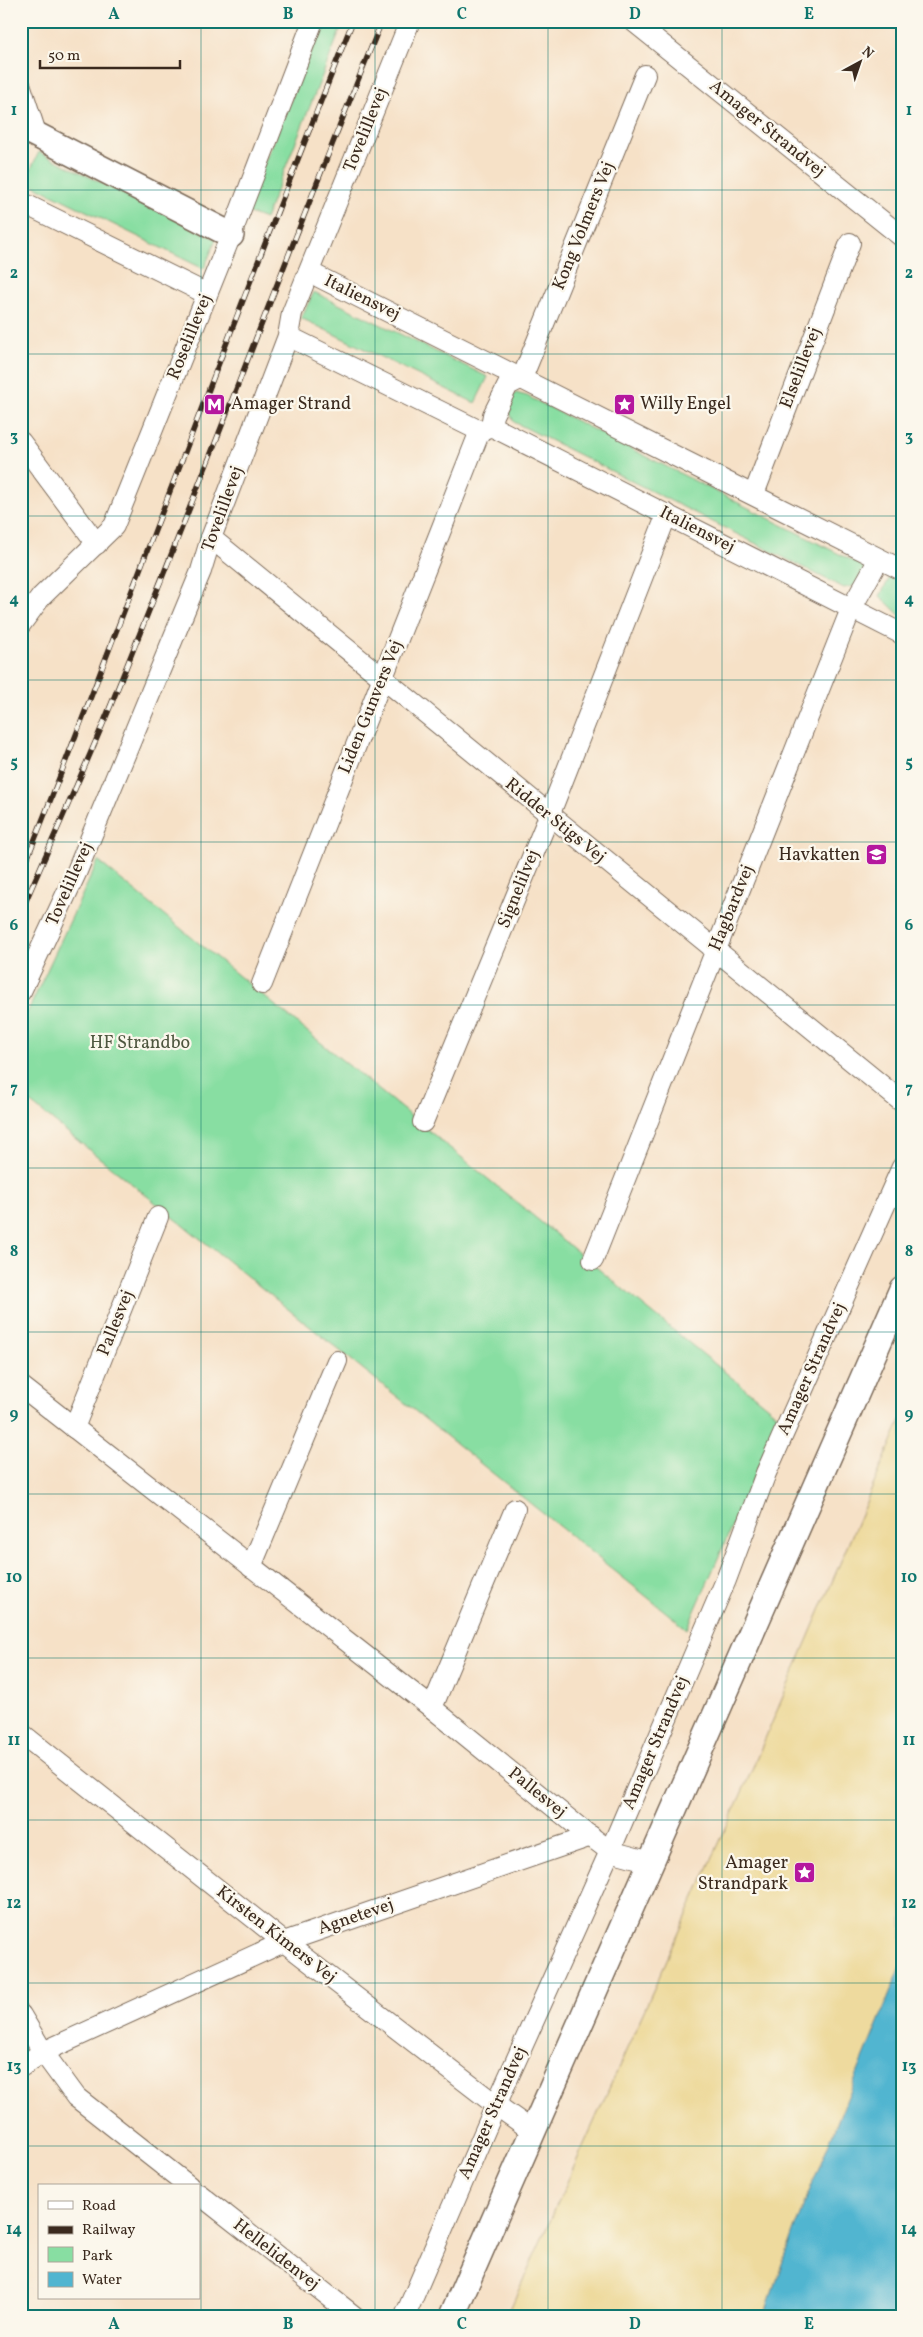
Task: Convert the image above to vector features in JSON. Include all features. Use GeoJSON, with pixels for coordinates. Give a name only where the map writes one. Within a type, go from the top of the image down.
{"type":"FeatureCollection","features":[{"type":"Feature","properties":{"kind":"street","name":"Roselillevej"},"geometry":{"type":"LineString","coordinates":[[21,624],[41,597],[114,526],[231,235],[313,21]]}},
{"type":"Feature","properties":{"kind":"street","name":"Tovelillevej"},"geometry":{"type":"LineString","coordinates":[[21,991],[77,871],[201,571],[211,538],[288,336],[292,313],[410,21]]}},
{"type":"Feature","properties":{"kind":"street","name":"Amager Strandvej"},"geometry":{"type":"LineString","coordinates":[[633,21],[902,237]]}},
{"type":"Feature","properties":{"kind":"street","name":"Kong Volmers Vej"},"geometry":{"type":"LineString","coordinates":[[522,378],[645,75]]}},
{"type":"Feature","properties":{"kind":"street"},"geometry":{"type":"LineString","coordinates":[[21,87],[29,132],[231,235]]}},
{"type":"Feature","properties":{"kind":"street"},"geometry":{"type":"LineString","coordinates":[[21,202],[206,294]]}},
{"type":"Feature","properties":{"kind":"street","name":"Elselillevej"},"geometry":{"type":"LineString","coordinates":[[754,494],[850,243]]}},
{"type":"Feature","properties":{"kind":"street","name":"Italiensvej"},"geometry":{"type":"LineString","coordinates":[[308,272],[754,494],[902,570]]}},
{"type":"Feature","properties":{"kind":"street","name":"Italiensvej"},"geometry":{"type":"LineString","coordinates":[[288,336],[667,514],[902,634]]}},
{"type":"Feature","properties":{"kind":"street"},"geometry":{"type":"LineString","coordinates":[[485,428],[508,385],[522,378]]}},
{"type":"Feature","properties":{"kind":"street","name":"Liden Gunvers Vej"},"geometry":{"type":"LineString","coordinates":[[262,984],[382,679],[485,428]]}},
{"type":"Feature","properties":{"kind":"street"},"geometry":{"type":"LineString","coordinates":[[21,442],[96,544]]}},
{"type":"Feature","properties":{"kind":"street","name":"Signelilvej"},"geometry":{"type":"LineString","coordinates":[[423,1122],[549,816],[667,514]]}},
{"type":"Feature","properties":{"kind":"street","name":"Ridder Stigs Vej"},"geometry":{"type":"LineString","coordinates":[[211,538],[715,952],[902,1102]]}},
{"type":"Feature","properties":{"kind":"street","name":"Hagbardvej"},"geometry":{"type":"LineString","coordinates":[[593,1260],[851,608],[879,559]]}},
{"type":"Feature","properties":{"kind":"street","name":"Amager Strandvej"},"geometry":{"type":"LineString","coordinates":[[405,2316],[496,2105],[610,1851],[726,1580],[766,1473],[902,1167]]}},
{"type":"Feature","properties":{"kind":"street","name":"Pallesvej"},"geometry":{"type":"LineString","coordinates":[[74,1428],[158,1218]]}},
{"type":"Feature","properties":{"kind":"street"},"geometry":{"type":"LineString","coordinates":[[452,2316],[902,1289]]}},
{"type":"Feature","properties":{"kind":"street"},"geometry":{"type":"LineString","coordinates":[[251,1568],[336,1361]]}},
{"type":"Feature","properties":{"kind":"street","name":"Pallesvej"},"geometry":{"type":"LineString","coordinates":[[21,1386],[432,1708],[610,1851],[651,1862]]}},
{"type":"Feature","properties":{"kind":"street"},"geometry":{"type":"LineString","coordinates":[[432,1708],[515,1509]]}},
{"type":"Feature","properties":{"kind":"street","name":"Kirsten Kimers Vej"},"geometry":{"type":"LineString","coordinates":[[21,1733],[284,1942],[534,2132]]}},
{"type":"Feature","properties":{"kind":"street","name":"Agnetevej"},"geometry":{"type":"LineString","coordinates":[[21,2067],[44,2052],[284,1942],[591,1836]]}},
{"type":"Feature","properties":{"kind":"street"},"geometry":{"type":"LineString","coordinates":[[21,2015],[44,2052],[76,2097],[186,2184]]}},
{"type":"Feature","properties":{"kind":"street","name":"Hellelidenvej"},"geometry":{"type":"LineString","coordinates":[[200,2195],[354,2316]]}},
{"type":"Feature","properties":{"kind":"green space"},"geometry":{"type":"Polygon","coordinates":[[[324,21],[344,21],[265,219],[244,211],[324,21]]]}},
{"type":"Feature","properties":{"kind":"green space"},"geometry":{"type":"Polygon","coordinates":[[[39,152],[216,239],[204,269],[25,181],[39,152]]]}},
{"type":"Feature","properties":{"kind":"green space"},"geometry":{"type":"Polygon","coordinates":[[[314,292],[488,377],[475,403],[301,318],[314,292]]]}},
{"type":"Feature","properties":{"kind":"green space"},"geometry":{"type":"Polygon","coordinates":[[[516,393],[527,396],[867,568],[858,585],[844,588],[514,422],[507,407],[509,399],[516,393]]]}},
{"type":"Feature","properties":{"kind":"green space"},"geometry":{"type":"Polygon","coordinates":[[[890,577],[902,583],[902,617],[880,596],[890,577]]]}},
{"type":"Feature","properties":{"kind":"green space","name":"HF Strandbo"},"geometry":{"type":"Polygon","coordinates":[[[98,861],[780,1417],[687,1629],[21,1095],[21,1026],[98,861]]]}},
{"type":"Feature","properties":{"kind":"sand","name":"Amager Strandpark"},"geometry":{"type":"Polygon","coordinates":[[[902,1418],[902,1964],[794,2229],[764,2316],[507,2316],[747,1781],[902,1418]]]}},
{"type":"Feature","properties":{"kind":"water"},"geometry":{"type":"Polygon","coordinates":[[[902,1964],[902,2316],[764,2316],[794,2229],[902,1964]]]}},
{"type":"Feature","properties":{"kind":"railway"},"geometry":{"type":"LineString","coordinates":[[21,874],[310,127],[353,21]]}},
{"type":"Feature","properties":{"kind":"railway"},"geometry":{"type":"LineString","coordinates":[[21,912],[143,626],[382,21]]}},
{"type":"Feature","properties":{"kind":"place","name":"Amager Strand"},"geometry":{"type":"Point","coordinates":[215,404]}},
{"type":"Feature","properties":{"kind":"place","name":"Willy Engel"},"geometry":{"type":"Point","coordinates":[624,404]}},
{"type":"Feature","properties":{"kind":"place","name":"Havkatten"},"geometry":{"type":"Point","coordinates":[876,855]}},
{"type":"Feature","properties":{"kind":"place","name":"Amager Strandpark"},"geometry":{"type":"Point","coordinates":[804,1873]}}]}
